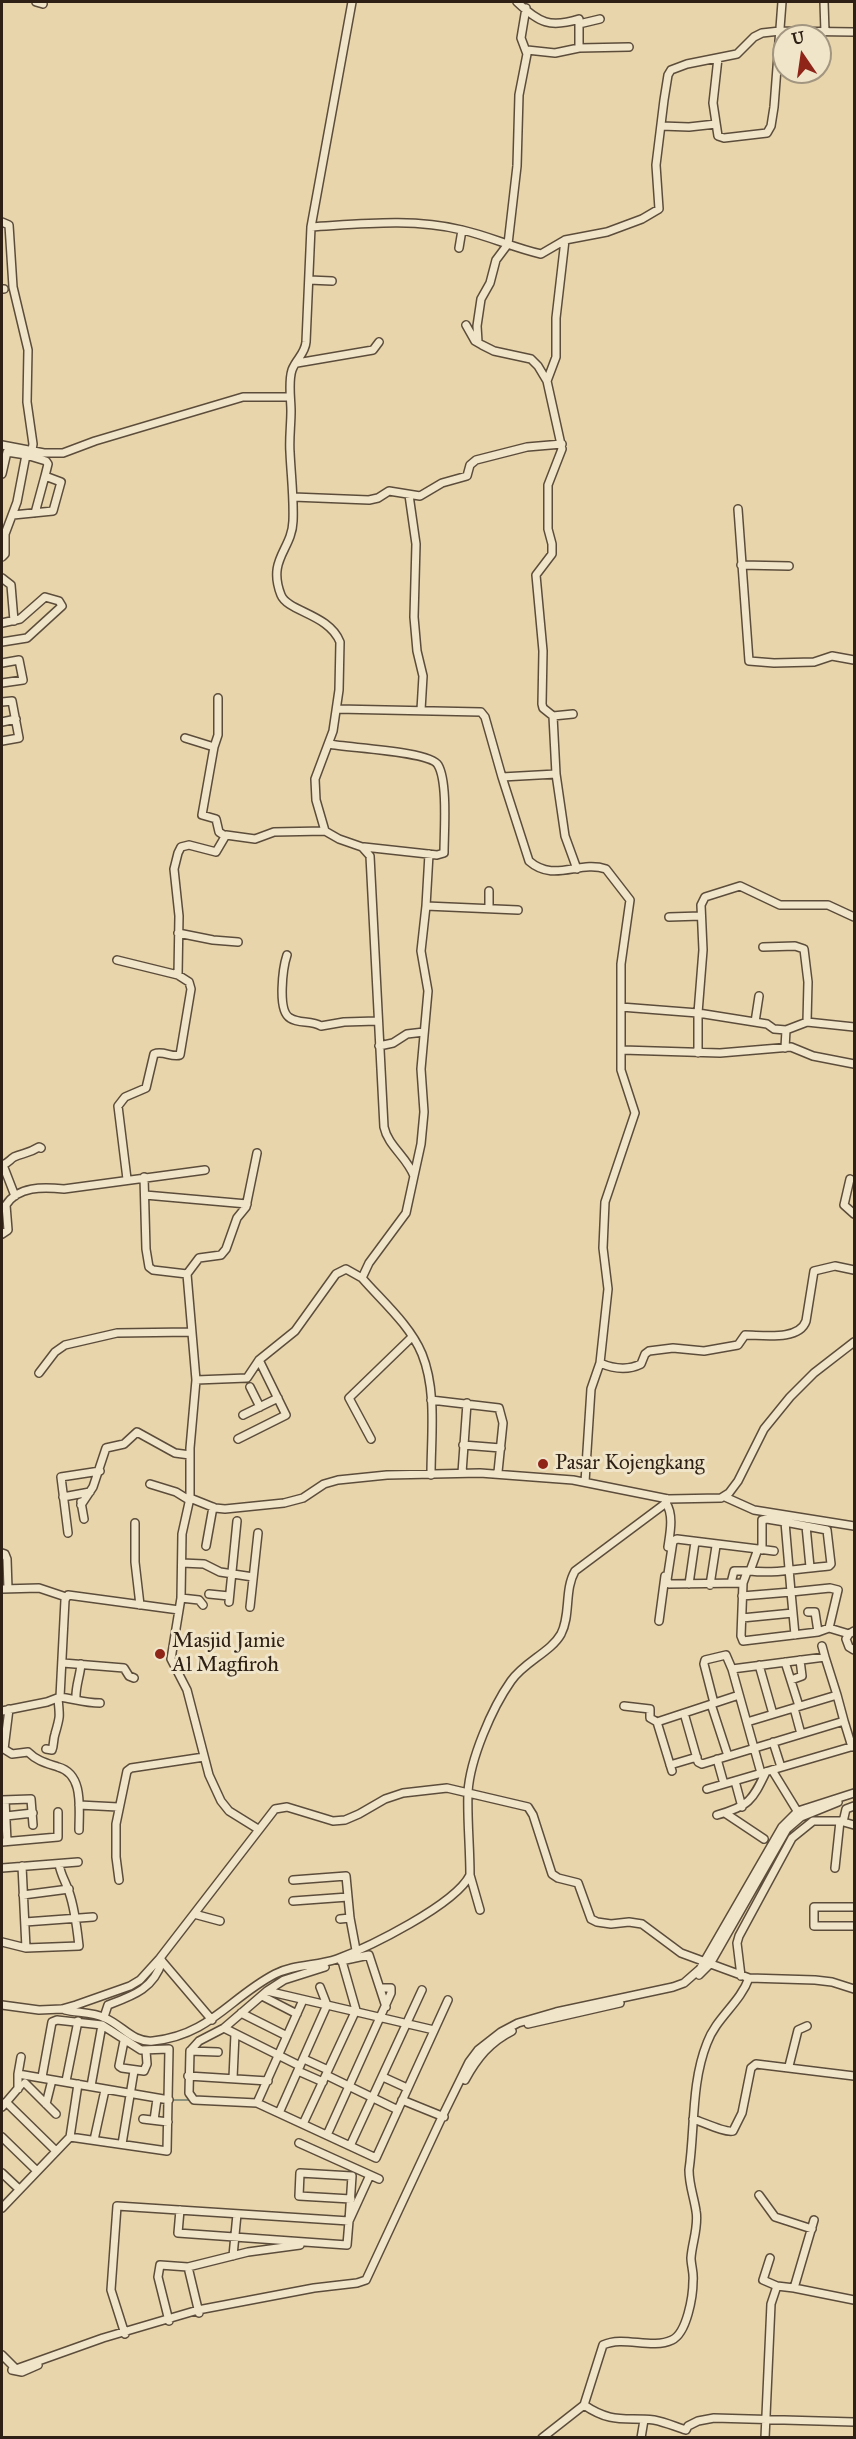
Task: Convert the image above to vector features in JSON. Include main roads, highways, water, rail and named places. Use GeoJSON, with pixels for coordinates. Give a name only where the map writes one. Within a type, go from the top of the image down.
{"type":"FeatureCollection","features":[{"type":"Feature","properties":{"kind":"waterway"},"geometry":{"type":"LineString","coordinates":[[170,2100],[190,2100]]}},
{"type":"Feature","properties":{"kind":"place","name":"Pasar Kojengkang"},"geometry":{"type":"Point","coordinates":[543,1464]}},
{"type":"Feature","properties":{"kind":"place","name":"Masjid Jamie Al Magfiroh"},"geometry":{"type":"Point","coordinates":[160,1654]}}]}
